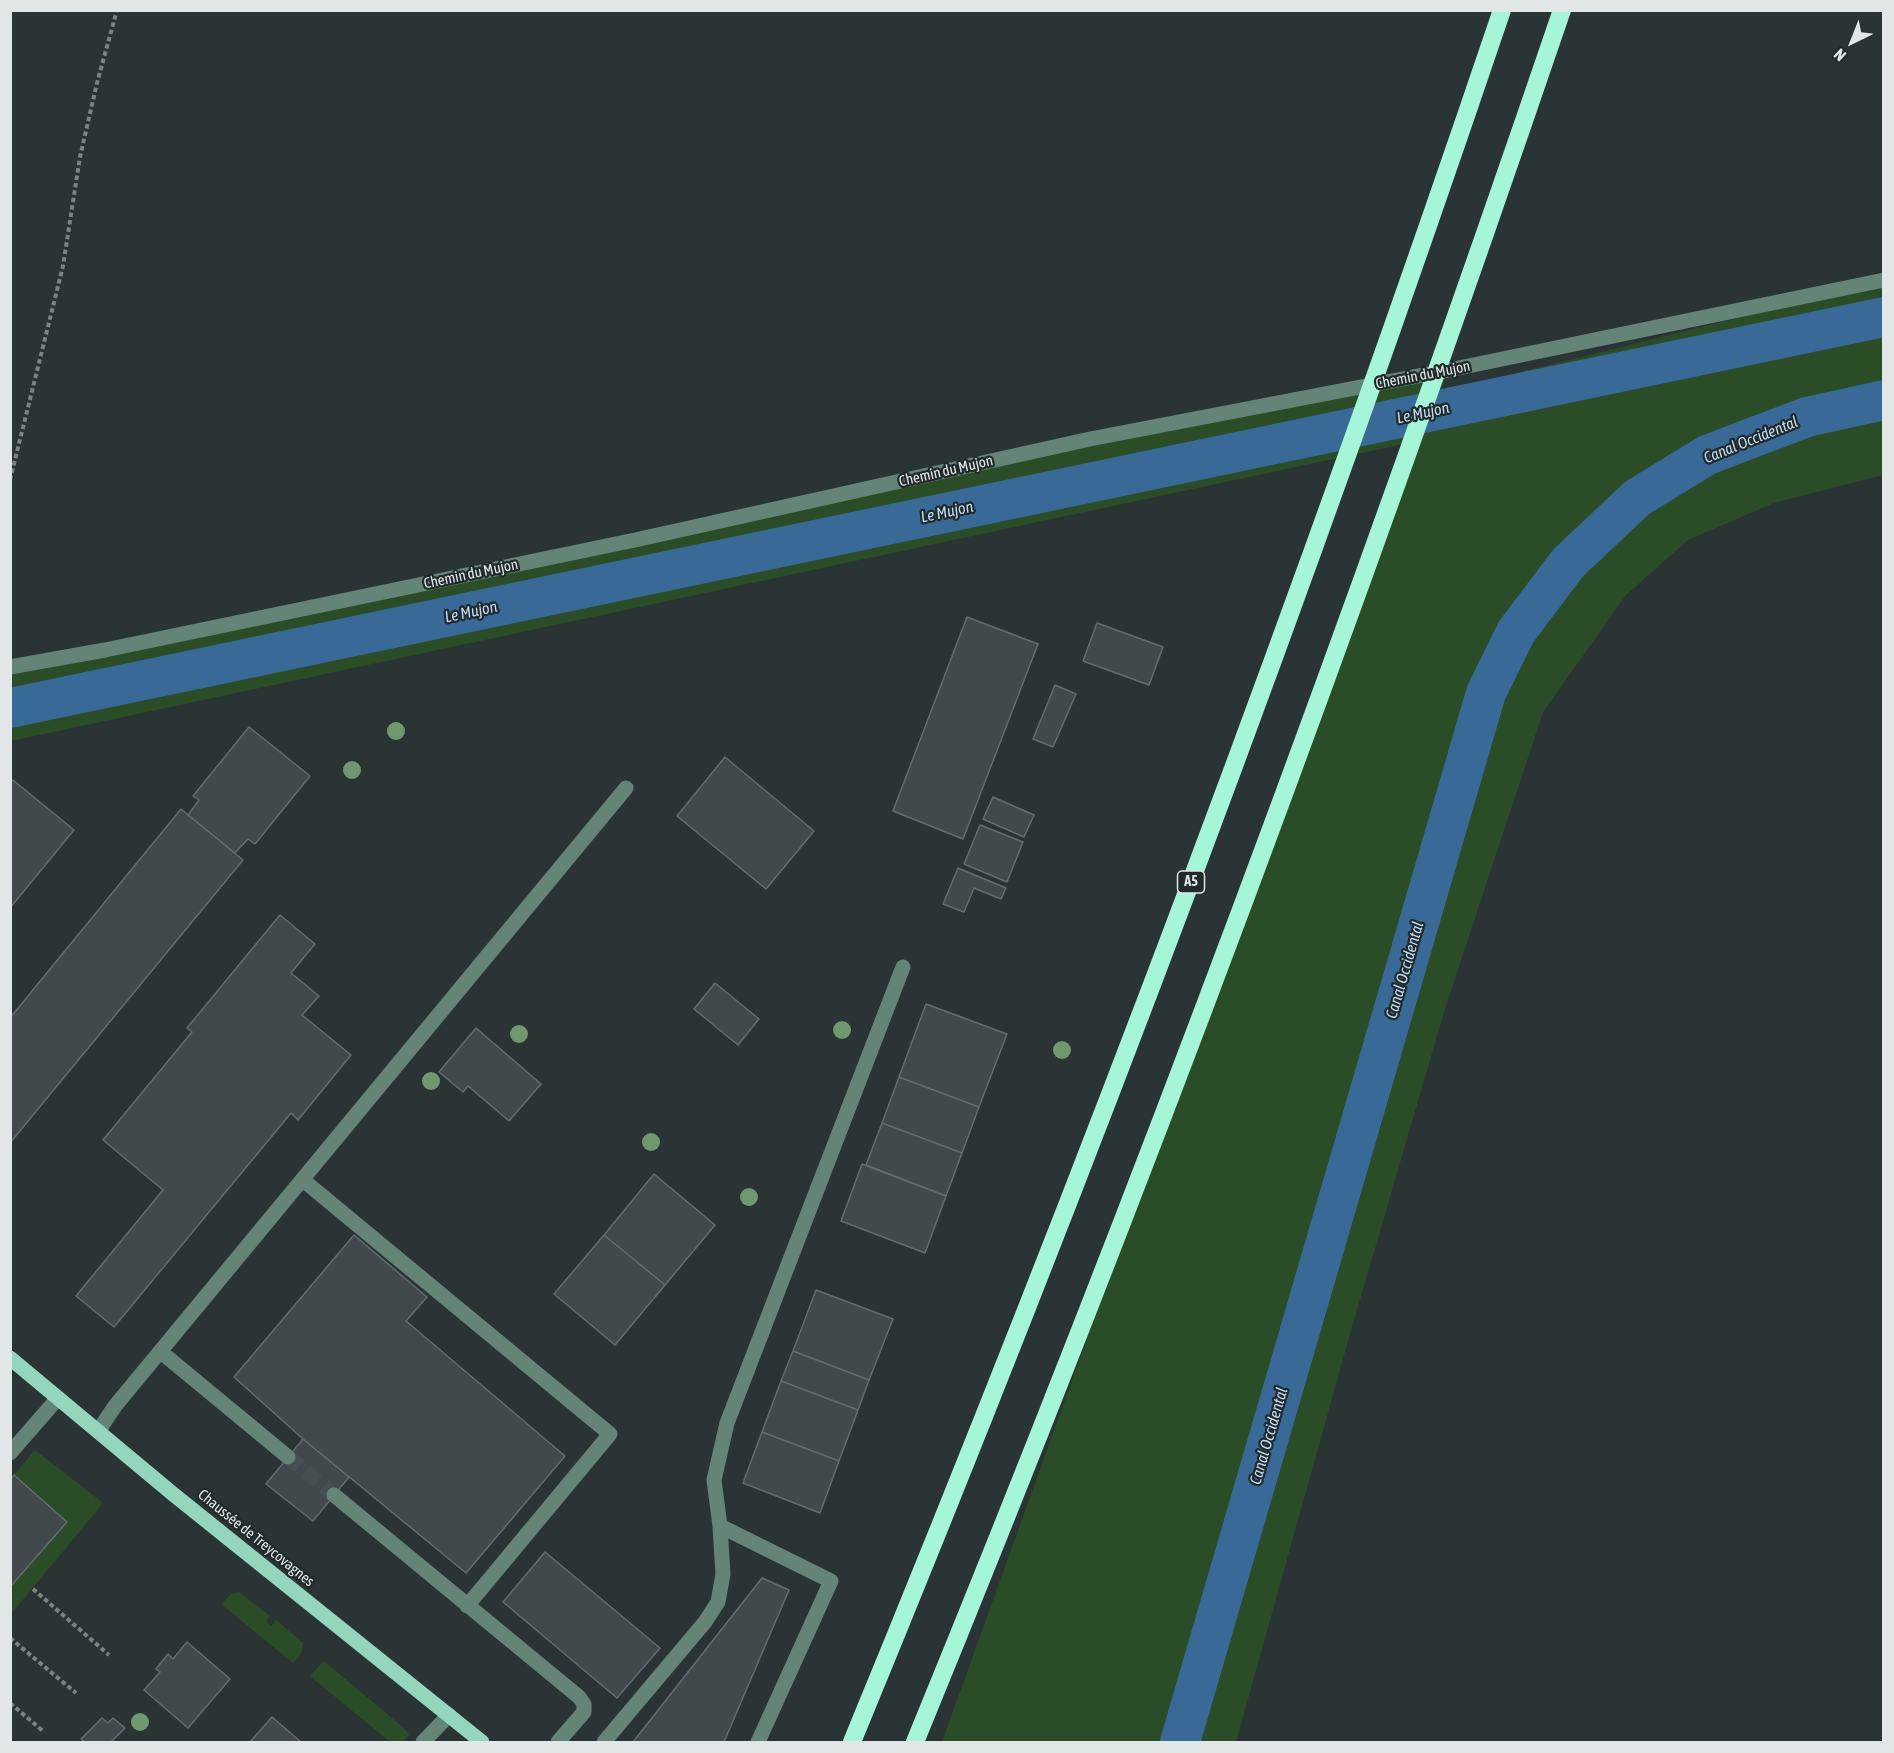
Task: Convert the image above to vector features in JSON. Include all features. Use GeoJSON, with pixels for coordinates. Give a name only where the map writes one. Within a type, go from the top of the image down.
{"type":"FeatureCollection","features":[{"type":"Feature","properties":{"kind":"highway","name":"A5"},"geometry":{"type":"LineString","coordinates":[[852,1743],[984,1418],[1171,937],[1354,435],[1502,10]]}},
{"type":"Feature","properties":{"kind":"highway"},"geometry":{"type":"LineString","coordinates":[[915,1743],[1131,1200],[1233,933],[1413,442],[1562,10]]}},
{"type":"Feature","properties":{"kind":"main road","name":"Chaussée de Treycovagnes"},"geometry":{"type":"LineString","coordinates":[[10,1358],[173,1494],[482,1743]]}},
{"type":"Feature","properties":{"kind":"street","name":"Chemin du Mujon"},"geometry":{"type":"LineString","coordinates":[[10,667],[105,650],[634,540],[1090,439],[1449,370],[1884,280]]}},
{"type":"Feature","properties":{"kind":"street"},"geometry":{"type":"LineString","coordinates":[[99,1430],[160,1352],[626,788]]}},
{"type":"Feature","properties":{"kind":"street"},"geometry":{"type":"LineString","coordinates":[[604,1743],[705,1622],[718,1602],[723,1574],[714,1480],[727,1423],[903,967]]}},
{"type":"Feature","properties":{"kind":"street"},"geometry":{"type":"LineString","coordinates":[[303,1180],[610,1434],[467,1606]]}},
{"type":"Feature","properties":{"kind":"street"},"geometry":{"type":"LineString","coordinates":[[160,1352],[288,1457]]}},
{"type":"Feature","properties":{"kind":"street"},"geometry":{"type":"LineString","coordinates":[[10,1453],[58,1398]]}},
{"type":"Feature","properties":{"kind":"street"},"geometry":{"type":"LineString","coordinates":[[334,1495],[579,1697],[584,1704],[584,1712],[558,1743]]}},
{"type":"Feature","properties":{"kind":"street"},"geometry":{"type":"LineString","coordinates":[[720,1526],[831,1581],[758,1743]]}},
{"type":"Feature","properties":{"kind":"street"},"geometry":{"type":"LineString","coordinates":[[423,1743],[449,1715]]}},
{"type":"Feature","properties":{"kind":"path"},"geometry":{"type":"LineString","coordinates":[[10,480],[63,266],[80,157],[97,82],[117,10]]}},
{"type":"Feature","properties":{"kind":"path"},"geometry":{"type":"LineString","coordinates":[[33,1589],[109,1655]]}},
{"type":"Feature","properties":{"kind":"path"},"geometry":{"type":"LineString","coordinates":[[10,1638],[76,1693]]}},
{"type":"Feature","properties":{"kind":"path"},"geometry":{"type":"LineString","coordinates":[[10,1703],[43,1731]]}},
{"type":"Feature","properties":{"kind":"green space"},"geometry":{"type":"Polygon","coordinates":[[[1883,282],[1883,475],[1774,503],[1688,540],[1626,595],[1543,712],[1444,1012],[1348,1341],[1236,1742],[942,1742],[1233,933],[1413,442],[11,741],[11,667],[1449,370],[1440,392],[1883,282]]]}},
{"type":"Feature","properties":{"kind":"green space"},"geometry":{"type":"Polygon","coordinates":[[[35,1450],[102,1502],[11,1614],[11,1587],[67,1522],[14,1475],[35,1450]]]}},
{"type":"Feature","properties":{"kind":"green space"},"geometry":{"type":"Polygon","coordinates":[[[239,1592],[270,1616],[266,1621],[271,1626],[276,1620],[303,1643],[301,1654],[293,1663],[221,1604],[232,1593],[239,1592]]]}},
{"type":"Feature","properties":{"kind":"green space"},"geometry":{"type":"Polygon","coordinates":[[[324,1661],[406,1730],[409,1735],[403,1742],[390,1742],[310,1676],[324,1661]]]}},
{"type":"Feature","properties":{"kind":"building"},"geometry":{"type":"Polygon","coordinates":[[[967,617],[1038,644],[963,839],[893,811],[967,617]]]}},
{"type":"Feature","properties":{"kind":"building"},"geometry":{"type":"Polygon","coordinates":[[[1097,623],[1163,647],[1149,685],[1083,661],[1097,623]]]}},
{"type":"Feature","properties":{"kind":"building"},"geometry":{"type":"Polygon","coordinates":[[[1055,685],[1076,694],[1053,747],[1033,739],[1055,685]]]}},
{"type":"Feature","properties":{"kind":"building"},"geometry":{"type":"Polygon","coordinates":[[[249,727],[310,776],[255,844],[248,839],[235,853],[188,815],[199,800],[193,796],[249,727]]]}},
{"type":"Feature","properties":{"kind":"building"},"geometry":{"type":"Polygon","coordinates":[[[725,757],[814,831],[766,889],[677,816],[725,757]]]}},
{"type":"Feature","properties":{"kind":"building"},"geometry":{"type":"Polygon","coordinates":[[[13,780],[74,830],[10,908],[10,782],[13,780]]]}},
{"type":"Feature","properties":{"kind":"building"},"geometry":{"type":"Polygon","coordinates":[[[993,797],[1034,815],[1024,837],[983,819],[993,797]]]}},
{"type":"Feature","properties":{"kind":"building"},"geometry":{"type":"Polygon","coordinates":[[[181,809],[243,860],[10,1143],[10,1018],[181,809]]]}},
{"type":"Feature","properties":{"kind":"building"},"geometry":{"type":"Polygon","coordinates":[[[980,825],[1023,842],[1007,882],[964,864],[980,825]]]}},
{"type":"Feature","properties":{"kind":"building"},"geometry":{"type":"Polygon","coordinates":[[[958,868],[1006,888],[1001,899],[974,888],[964,912],[943,904],[958,868]]]}},
{"type":"Feature","properties":{"kind":"building"},"geometry":{"type":"Polygon","coordinates":[[[280,915],[315,944],[291,973],[319,996],[302,1015],[351,1055],[298,1120],[291,1113],[114,1327],[76,1296],[163,1190],[103,1140],[192,1032],[187,1028],[280,915]]]}},
{"type":"Feature","properties":{"kind":"building"},"geometry":{"type":"Polygon","coordinates":[[[715,983],[759,1019],[738,1045],[694,1009],[715,983]]]}},
{"type":"Feature","properties":{"kind":"building"},"geometry":{"type":"Polygon","coordinates":[[[926,1004],[1007,1034],[979,1107],[899,1077],[926,1004]]]}},
{"type":"Feature","properties":{"kind":"building"},"geometry":{"type":"Polygon","coordinates":[[[476,1028],[541,1084],[509,1121],[468,1086],[463,1092],[439,1072],[476,1028]]]}},
{"type":"Feature","properties":{"kind":"building"},"geometry":{"type":"Polygon","coordinates":[[[899,1077],[979,1107],[962,1153],[882,1123],[899,1077]]]}},
{"type":"Feature","properties":{"kind":"building"},"geometry":{"type":"Polygon","coordinates":[[[882,1123],[962,1153],[946,1196],[866,1165],[882,1123]]]}},
{"type":"Feature","properties":{"kind":"building"},"geometry":{"type":"Polygon","coordinates":[[[862,1164],[946,1196],[925,1253],[841,1221],[862,1164]]]}},
{"type":"Feature","properties":{"kind":"building"},"geometry":{"type":"Polygon","coordinates":[[[654,1174],[715,1225],[665,1285],[604,1235],[654,1174]]]}},
{"type":"Feature","properties":{"kind":"building"},"geometry":{"type":"Polygon","coordinates":[[[354,1235],[427,1297],[406,1321],[565,1456],[466,1573],[303,1439],[234,1377],[354,1235]]]}},
{"type":"Feature","properties":{"kind":"building"},"geometry":{"type":"Polygon","coordinates":[[[604,1235],[665,1285],[615,1345],[554,1294],[604,1235]]]}},
{"type":"Feature","properties":{"kind":"building"},"geometry":{"type":"Polygon","coordinates":[[[816,1290],[893,1319],[869,1380],[793,1351],[816,1290]]]}},
{"type":"Feature","properties":{"kind":"building"},"geometry":{"type":"Polygon","coordinates":[[[793,1351],[869,1380],[858,1410],[781,1381],[793,1351]]]}},
{"type":"Feature","properties":{"kind":"building"},"geometry":{"type":"Polygon","coordinates":[[[781,1381],[858,1410],[839,1461],[762,1432],[781,1381]]]}},
{"type":"Feature","properties":{"kind":"building"},"geometry":{"type":"Polygon","coordinates":[[[762,1432],[839,1461],[820,1513],[743,1483],[762,1432]]]}},
{"type":"Feature","properties":{"kind":"building"},"geometry":{"type":"Polygon","coordinates":[[[303,1439],[349,1477],[313,1521],[266,1484],[303,1439]]]}},
{"type":"Feature","properties":{"kind":"building"},"geometry":{"type":"Polygon","coordinates":[[[14,1475],[67,1522],[10,1587],[10,1479],[14,1475]]]}},
{"type":"Feature","properties":{"kind":"building"},"geometry":{"type":"Polygon","coordinates":[[[545,1552],[660,1648],[617,1698],[503,1602],[545,1552]]]}},
{"type":"Feature","properties":{"kind":"building"},"geometry":{"type":"Polygon","coordinates":[[[762,1578],[789,1590],[724,1742],[633,1742],[762,1578]]]}},
{"type":"Feature","properties":{"kind":"building"},"geometry":{"type":"Polygon","coordinates":[[[187,1642],[230,1679],[188,1728],[144,1690],[160,1672],[156,1669],[168,1654],[173,1659],[187,1642]]]}},
{"type":"Feature","properties":{"kind":"building"},"geometry":{"type":"Polygon","coordinates":[[[272,1717],[301,1742],[250,1742],[272,1717]]]}},
{"type":"Feature","properties":{"kind":"building"},"geometry":{"type":"Polygon","coordinates":[[[102,1718],[108,1723],[113,1718],[125,1728],[111,1742],[85,1742],[81,1739],[102,1718]]]}},
{"type":"Feature","properties":{"kind":"waterway","name":"Le Mujon"},"geometry":{"type":"LineString","coordinates":[[10,708],[1884,317]]}},
{"type":"Feature","properties":{"kind":"waterway","name":"Canal Occidental"},"geometry":{"type":"LineString","coordinates":[[1180,1742],[1486,693],[1516,632],[1568,563],[1637,498],[1707,455],[1807,417],[1884,400]]}},
{"type":"Feature","properties":{"kind":"tunnel"},"geometry":{"type":"LineString","coordinates":[[288,1457],[334,1495]]}}]}
